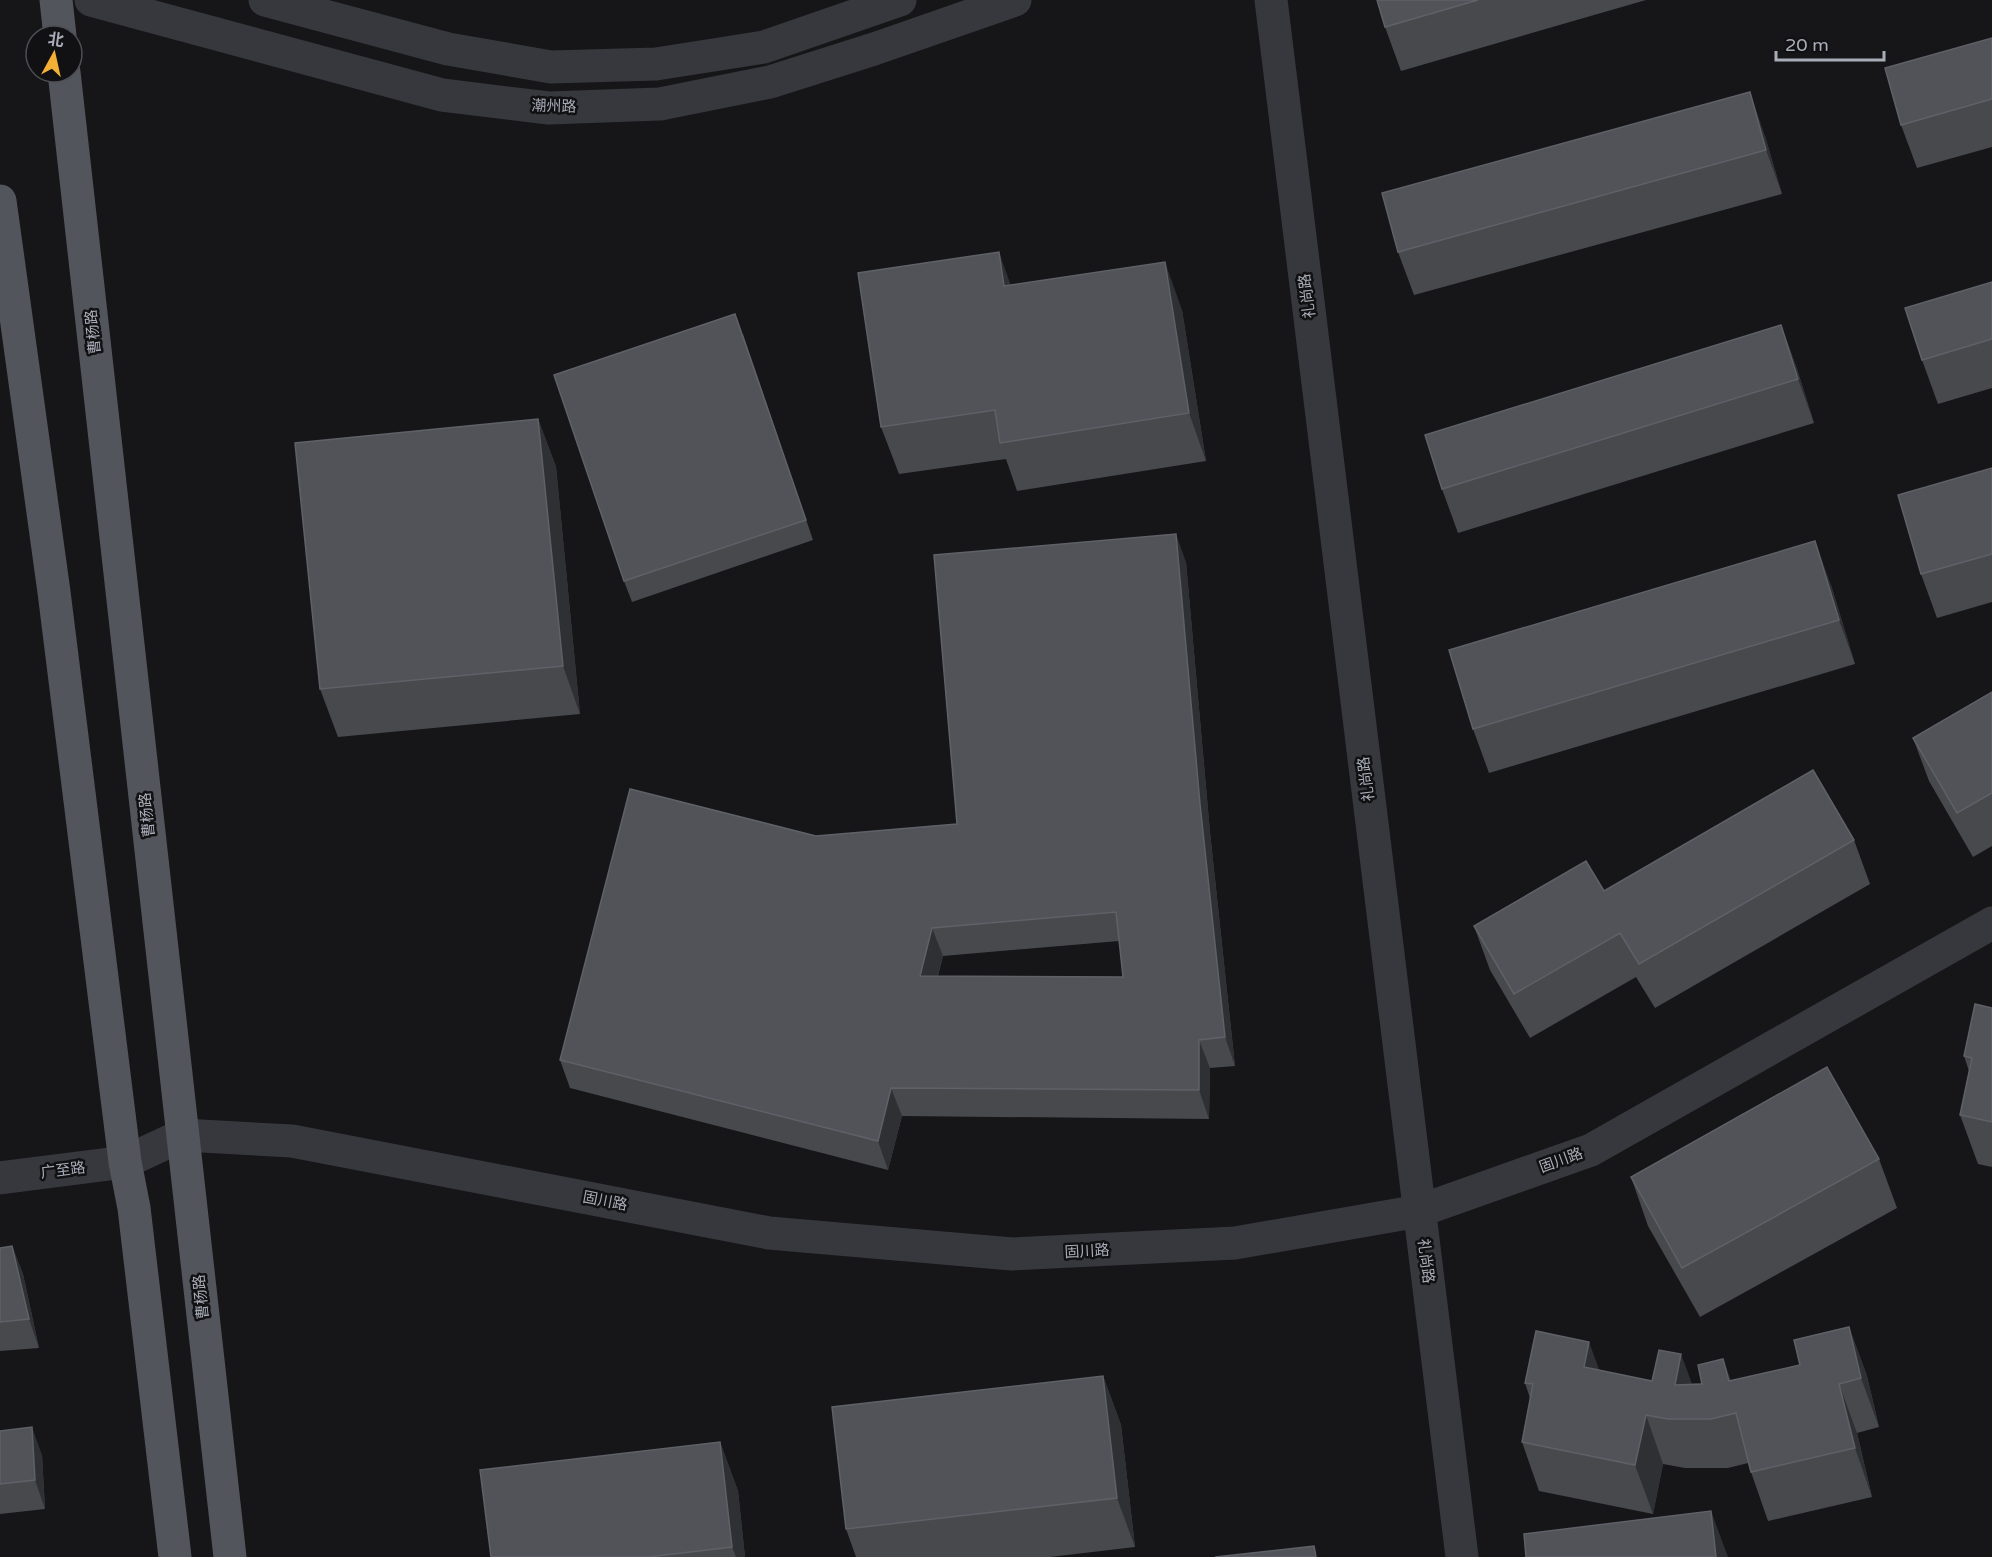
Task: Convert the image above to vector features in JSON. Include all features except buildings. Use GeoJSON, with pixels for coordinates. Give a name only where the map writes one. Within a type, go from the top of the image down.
{"type":"FeatureCollection","features":[{"type":"Feature","properties":{"kind":"main road"},"geometry":{"type":"LineString","coordinates":[[56,0],[59,24]]}},
{"type":"Feature","properties":{"kind":"main road","name":"曹杨路"},"geometry":{"type":"LineString","coordinates":[[65,84],[230,1557]]}},
{"type":"Feature","properties":{"kind":"main road"},"geometry":{"type":"LineString","coordinates":[[0,201],[54,592],[125,1161],[134,1208],[175,1557]]}},
{"type":"Feature","properties":{"kind":"street","name":"潮州路"},"geometry":{"type":"LineString","coordinates":[[91,0],[442,95],[549,108],[660,104],[770,82],[1015,0]]}},
{"type":"Feature","properties":{"kind":"street"},"geometry":{"type":"LineString","coordinates":[[265,0],[448,49],[551,67],[656,64],[764,46],[900,0]]}},
{"type":"Feature","properties":{"kind":"street","name":"礼尚路"},"geometry":{"type":"LineString","coordinates":[[1271,0],[1462,1557]]}},
{"type":"Feature","properties":{"kind":"street","name":"固川路"},"geometry":{"type":"LineString","coordinates":[[125,1161],[183,1135],[292,1141],[769,1233],[1012,1254],[1235,1243],[1419,1211],[1591,1149],[1992,923]]}},
{"type":"Feature","properties":{"kind":"street","name":"广至路"},"geometry":{"type":"LineString","coordinates":[[0,1178],[125,1161]]}}]}
